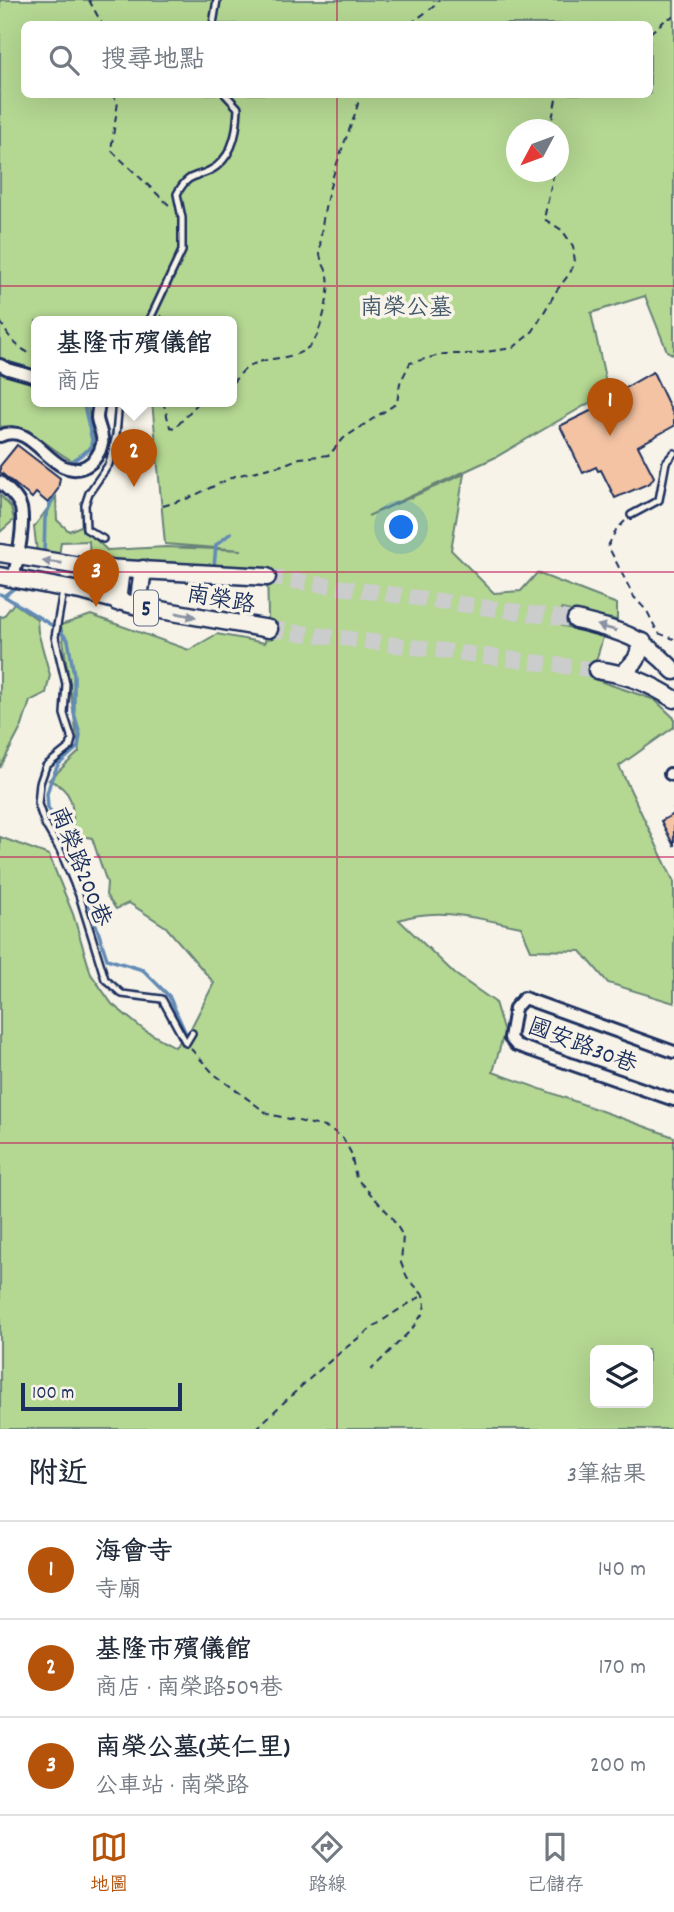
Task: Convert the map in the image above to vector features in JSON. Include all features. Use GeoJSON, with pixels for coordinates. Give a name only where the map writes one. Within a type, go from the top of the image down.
{"type":"FeatureCollection","features":[{"type":"Feature","properties":{"kind":"main road","name":"南榮路"},"geometry":{"type":"LineString","coordinates":[[0,553],[86,567],[267,577]]}},
{"type":"Feature","properties":{"kind":"main road"},"geometry":{"type":"LineString","coordinates":[[117,602],[121,569]]}},
{"type":"Feature","properties":{"kind":"main road","name":"5"},"geometry":{"type":"LineString","coordinates":[[138,606],[143,569]]}},
{"type":"Feature","properties":{"kind":"main road","name":"南榮路"},"geometry":{"type":"LineString","coordinates":[[6,578],[64,588],[117,602],[269,629]]}},
{"type":"Feature","properties":{"kind":"main road"},"geometry":{"type":"LineString","coordinates":[[576,620],[614,629],[643,642],[669,665]]}},
{"type":"Feature","properties":{"kind":"main road"},"geometry":{"type":"LineString","coordinates":[[623,674],[636,660],[643,642]]}},
{"type":"Feature","properties":{"kind":"main road"},"geometry":{"type":"LineString","coordinates":[[646,682],[653,668],[669,665]]}},
{"type":"Feature","properties":{"kind":"main road"},"geometry":{"type":"LineString","coordinates":[[597,670],[623,674],[646,682],[674,699]]}},
{"type":"Feature","properties":{"kind":"street"},"geometry":{"type":"LineString","coordinates":[[0,365],[31,376]]}},
{"type":"Feature","properties":{"kind":"street"},"geometry":{"type":"LineString","coordinates":[[0,436],[17,434],[30,440],[58,465],[67,469],[87,466],[95,459],[103,442],[97,416],[98,407]]}},
{"type":"Feature","properties":{"kind":"street"},"geometry":{"type":"LineString","coordinates":[[0,482],[17,500],[21,509],[18,557],[6,578]]}},
{"type":"Feature","properties":{"kind":"street","name":"國安路30巷"},"geometry":{"type":"LineString","coordinates":[[674,1052],[524,999],[514,1007],[510,1038],[516,1045],[674,1100]]}},
{"type":"Feature","properties":{"kind":"lane"},"geometry":{"type":"LineString","coordinates":[[214,21],[217,0]]}},
{"type":"Feature","properties":{"kind":"lane"},"geometry":{"type":"LineString","coordinates":[[151,316],[182,251],[182,218],[177,194],[184,180],[216,166],[229,151],[237,132],[238,108],[229,98]]}},
{"type":"Feature","properties":{"kind":"lane"},"geometry":{"type":"LineString","coordinates":[[103,539],[86,529],[85,505],[89,494],[109,464],[116,435],[118,407]]}},
{"type":"Feature","properties":{"kind":"lane"},"geometry":{"type":"LineString","coordinates":[[631,515],[659,500],[666,462],[674,453]]}},
{"type":"Feature","properties":{"kind":"lane","name":"南榮路200巷"},"geometry":{"type":"LineString","coordinates":[[64,588],[55,638],[66,684],[64,713],[72,739],[70,747],[46,766],[40,783],[38,804],[79,895],[105,979],[122,994],[162,999],[185,1040]]}},
{"type":"Feature","properties":{"kind":"lane"},"geometry":{"type":"LineString","coordinates":[[185,1040],[192,1033]]}},
{"type":"Feature","properties":{"kind":"path"},"geometry":{"type":"LineString","coordinates":[[89,0],[100,21]]}},
{"type":"Feature","properties":{"kind":"path"},"geometry":{"type":"LineString","coordinates":[[414,21],[438,4],[439,0]]}},
{"type":"Feature","properties":{"kind":"path"},"geometry":{"type":"LineString","coordinates":[[653,30],[668,18],[674,17]]}},
{"type":"Feature","properties":{"kind":"path"},"geometry":{"type":"LineString","coordinates":[[114,98],[118,102],[111,150],[182,218]]}},
{"type":"Feature","properties":{"kind":"path"},"geometry":{"type":"LineString","coordinates":[[237,378],[247,368],[260,362],[300,354],[314,340],[325,309],[328,285],[328,276],[319,254],[326,200],[356,115],[359,98]]}},
{"type":"Feature","properties":{"kind":"path"},"geometry":{"type":"LineString","coordinates":[[552,119],[556,98]]}},
{"type":"Feature","properties":{"kind":"path"},"geometry":{"type":"LineString","coordinates":[[163,506],[189,498],[235,476],[284,465],[300,458],[329,455],[344,438],[397,404],[401,383],[410,363],[444,354],[471,354],[513,348],[533,331],[575,262],[573,246],[562,230],[544,219],[552,182]]}},
{"type":"Feature","properties":{"kind":"path"},"geometry":{"type":"LineString","coordinates":[[0,321],[9,339],[31,354]]}},
{"type":"Feature","properties":{"kind":"path"},"geometry":{"type":"LineString","coordinates":[[165,407],[170,426],[175,428],[194,407]]}},
{"type":"Feature","properties":{"kind":"path"},"geometry":{"type":"LineString","coordinates":[[631,515],[616,530],[608,546],[634,597],[647,611],[658,633],[674,639]]}},
{"type":"Feature","properties":{"kind":"path"},"geometry":{"type":"LineString","coordinates":[[185,1040],[214,1074],[268,1114],[329,1128],[343,1138],[351,1153],[356,1178],[391,1216],[403,1236],[401,1263],[407,1277],[423,1295],[425,1305],[412,1329],[370,1370]]}},
{"type":"Feature","properties":{"kind":"path"},"geometry":{"type":"LineString","coordinates":[[256,1429],[322,1366],[395,1311],[423,1295]]}},
{"type":"Feature","properties":{"kind":"green space","name":"南榮公墓"},"geometry":{"type":"Polygon","coordinates":[[[0,0],[674,0],[674,355],[667,351],[645,296],[591,313],[608,392],[496,457],[368,516],[464,474],[451,550],[494,593],[521,591],[537,573],[617,604],[617,620],[561,609],[562,626],[604,634],[591,678],[655,700],[674,718],[674,727],[619,766],[674,882],[674,1003],[608,983],[581,951],[531,950],[521,927],[445,914],[399,920],[455,974],[495,1002],[504,1033],[493,1072],[674,1137],[674,1429],[0,1429],[0,837],[49,855],[73,914],[91,974],[112,1004],[144,1030],[175,1047],[190,1030],[214,983],[166,927],[129,903],[116,909],[106,895],[107,883],[92,838],[73,835],[73,809],[68,795],[58,784],[49,780],[79,752],[61,625],[91,615],[189,650],[217,634],[265,643],[268,617],[267,568],[90,560],[89,541],[61,542],[59,556],[37,552],[34,527],[56,497],[57,520],[69,531],[81,526],[107,550],[166,547],[242,550],[165,544],[153,407],[237,407],[237,316],[31,316],[31,407],[88,407],[94,444],[73,461],[20,428],[0,427],[0,0]]]}},
{"type":"Feature","properties":{"kind":"green space"},"geometry":{"type":"Polygon","coordinates":[[[0,495],[11,507],[14,520],[0,532],[0,495]]]}},
{"type":"Feature","properties":{"kind":"green space"},"geometry":{"type":"Polygon","coordinates":[[[14,603],[37,619],[50,675],[46,693],[30,701],[22,726],[0,768],[0,616],[3,617],[14,603]]]}},
{"type":"Feature","properties":{"kind":"building"},"geometry":{"type":"Polygon","coordinates":[[[653,372],[674,416],[674,426],[638,446],[654,477],[650,483],[615,498],[601,470],[598,471],[596,467],[583,473],[560,426],[627,393],[625,388],[653,372]]]}},
{"type":"Feature","properties":{"kind":"building"},"geometry":{"type":"Polygon","coordinates":[[[17,445],[60,478],[58,489],[48,503],[36,493],[32,498],[0,472],[0,466],[17,445]]]}},
{"type":"Feature","properties":{"kind":"building"},"geometry":{"type":"Polygon","coordinates":[[[674,814],[674,846],[661,821],[674,814]]]}},
{"type":"Feature","properties":{"kind":"waterway"},"geometry":{"type":"LineString","coordinates":[[71,462],[90,449],[92,440],[84,407]]}},
{"type":"Feature","properties":{"kind":"waterway"},"geometry":{"type":"LineString","coordinates":[[44,554],[45,518],[54,495]]}},
{"type":"Feature","properties":{"kind":"waterway"},"geometry":{"type":"LineString","coordinates":[[214,567],[216,545],[231,533]]}},
{"type":"Feature","properties":{"kind":"waterway"},"geometry":{"type":"LineString","coordinates":[[0,594],[4,596],[17,586]]}},
{"type":"Feature","properties":{"kind":"waterway"},"geometry":{"type":"LineString","coordinates":[[4,596],[53,626]]}},
{"type":"Feature","properties":{"kind":"waterway"},"geometry":{"type":"LineString","coordinates":[[60,631],[68,640],[74,675],[74,713],[80,735],[78,747],[58,765],[51,780],[47,794],[48,808],[75,840],[79,872],[107,959],[143,970],[169,996],[186,1034]]}},
{"type":"Feature","properties":{"kind":"tunnel"},"geometry":{"type":"LineString","coordinates":[[267,577],[576,620]]}},
{"type":"Feature","properties":{"kind":"tunnel"},"geometry":{"type":"LineString","coordinates":[[269,629],[597,670]]}},
{"type":"Feature","properties":{"kind":"place","name":"海會寺"},"geometry":{"type":"Point","coordinates":[610,436]}},
{"type":"Feature","properties":{"kind":"place","name":"基隆市殯儀館"},"geometry":{"type":"Point","coordinates":[134,487]}},
{"type":"Feature","properties":{"kind":"place","name":"南榮公墓(英仁里)"},"geometry":{"type":"Point","coordinates":[96,607]}}]}
